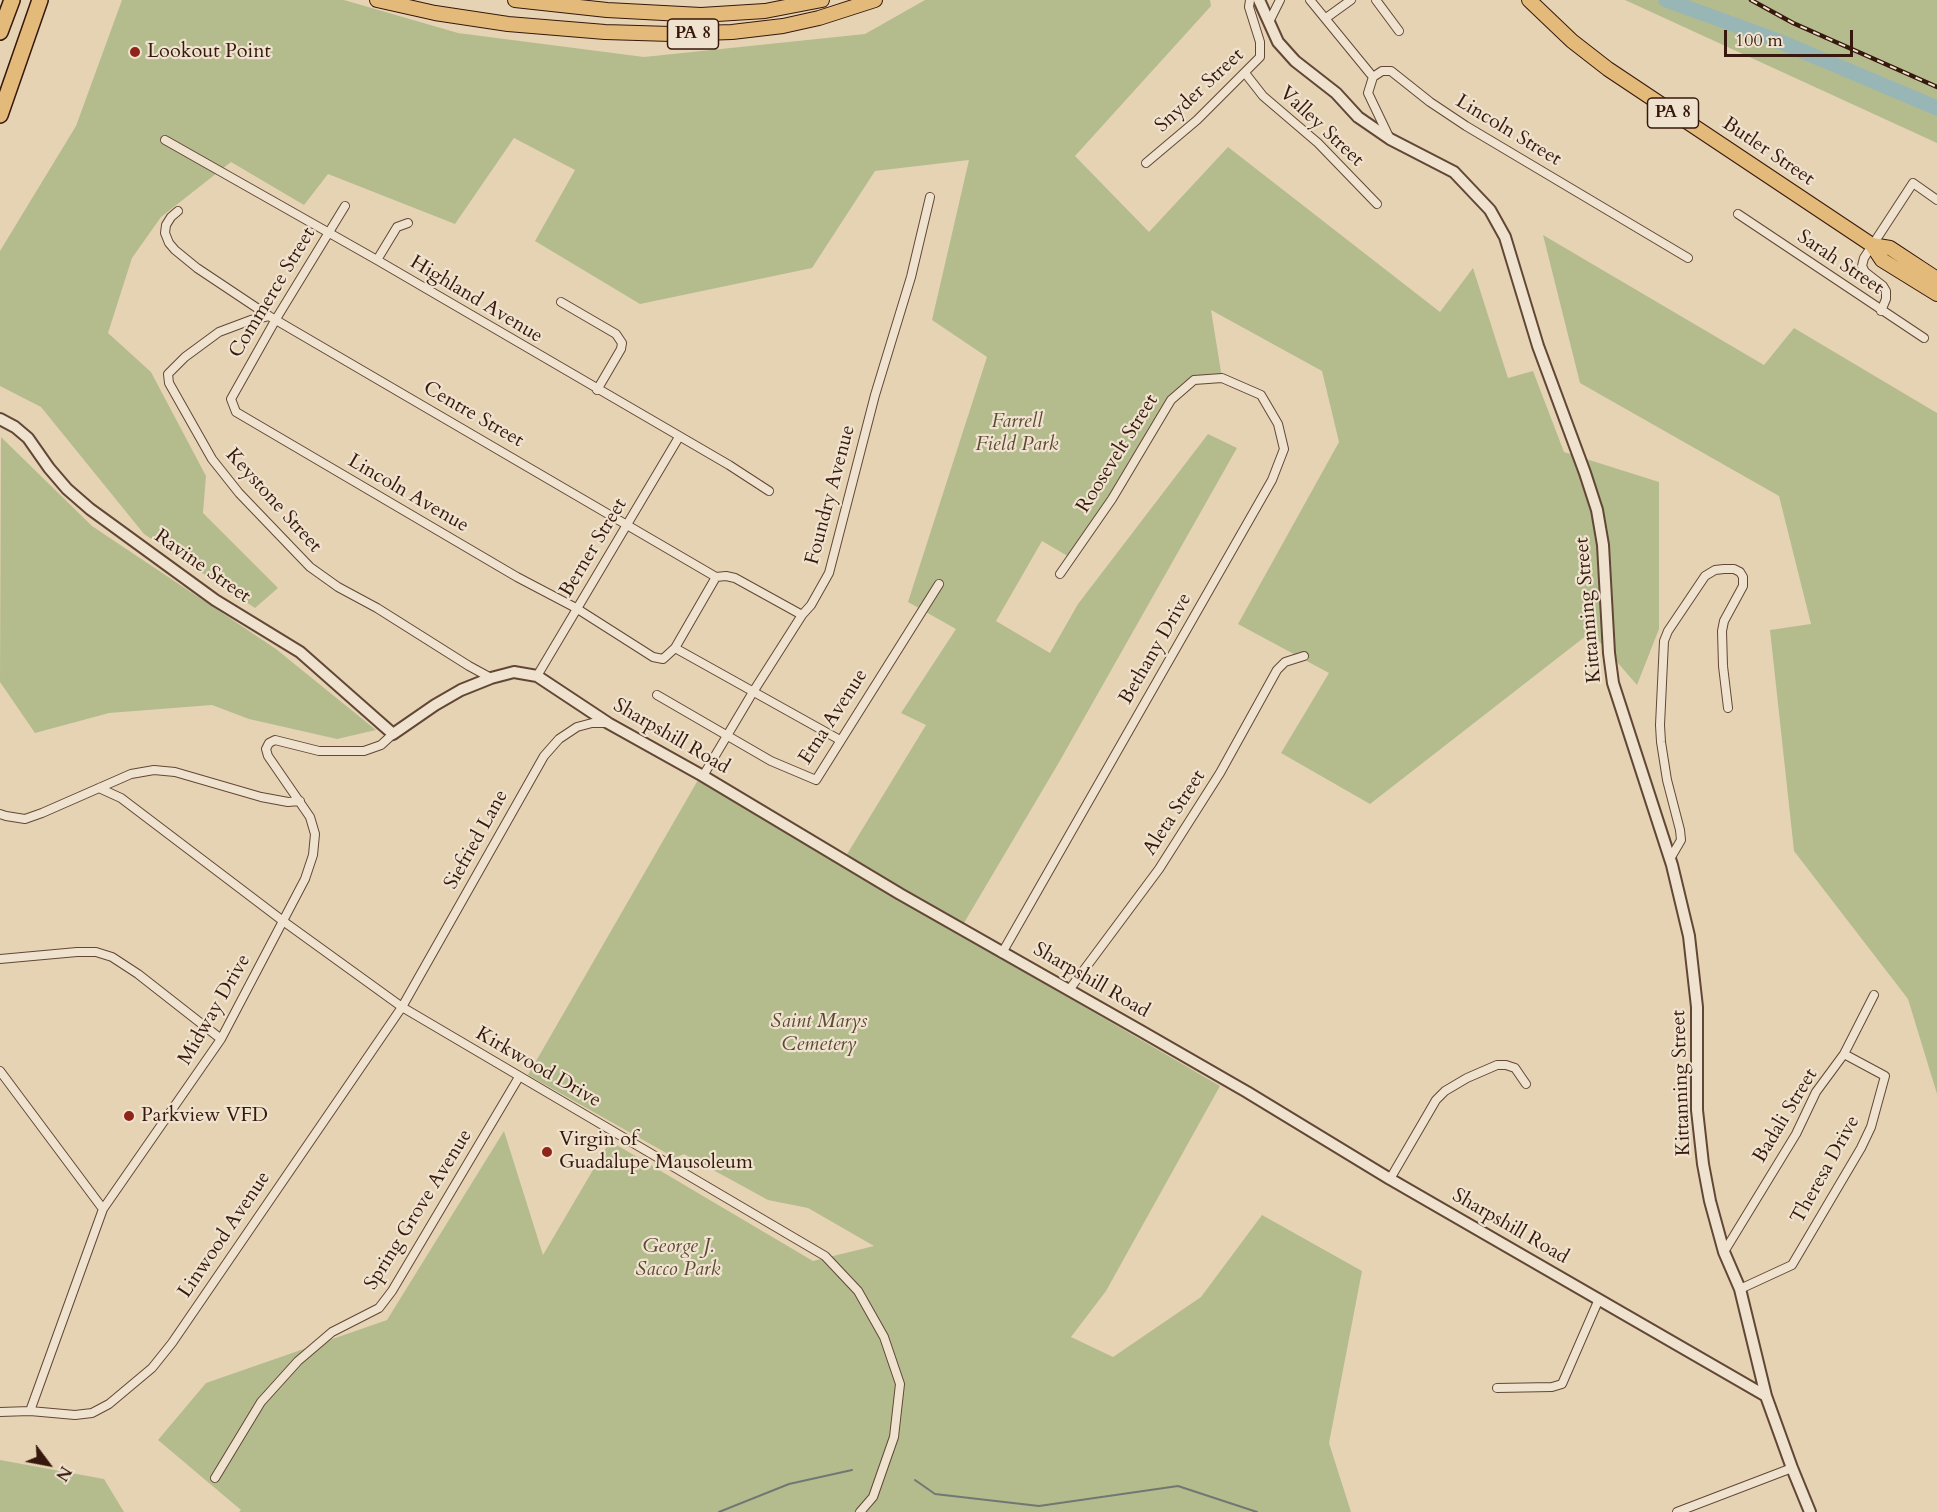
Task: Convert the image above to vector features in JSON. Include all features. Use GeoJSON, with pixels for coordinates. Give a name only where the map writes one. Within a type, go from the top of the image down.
{"type":"FeatureCollection","features":[{"type":"Feature","properties":{"kind":"highway"},"geometry":{"type":"LineString","coordinates":[[0,32],[12,0]]}},
{"type":"Feature","properties":{"kind":"highway"},"geometry":{"type":"LineString","coordinates":[[0,115],[40,0]]}},
{"type":"Feature","properties":{"kind":"highway","name":"PA 8"},"geometry":{"type":"LineString","coordinates":[[377,0],[435,13],[508,24],[570,30],[670,34],[732,32],[783,26],[819,18],[875,0]]}},
{"type":"Feature","properties":{"kind":"highway","name":"PA 8"},"geometry":{"type":"LineString","coordinates":[[515,0],[607,10],[701,15],[765,11],[822,0]]}},
{"type":"Feature","properties":{"kind":"highway","name":"Butler Street"},"geometry":{"type":"LineString","coordinates":[[1530,0],[1572,40],[1615,74],[1872,245],[1882,260],[1937,294]]}},
{"type":"Feature","properties":{"kind":"highway","name":"Butler Street"},"geometry":{"type":"LineString","coordinates":[[1872,245],[1890,248],[1937,279]]}},
{"type":"Feature","properties":{"kind":"street","name":"Snyder Street"},"geometry":{"type":"LineString","coordinates":[[1146,163],[1197,120],[1260,57],[1260,42],[1249,7],[1250,0]]}},
{"type":"Feature","properties":{"kind":"street","name":"Kittanning Street"},"geometry":{"type":"LineString","coordinates":[[1259,0],[1278,42],[1295,61],[1336,93],[1358,117],[1390,139],[1454,172],[1490,210],[1505,237],[1538,346],[1586,473],[1597,510],[1603,545],[1613,683],[1670,859],[1689,936],[1697,1007],[1697,1110],[1707,1182],[1724,1252],[1740,1289],[1766,1396],[1810,1512]]}},
{"type":"Feature","properties":{"kind":"street"},"geometry":{"type":"LineString","coordinates":[[1269,22],[1280,0]]}},
{"type":"Feature","properties":{"kind":"street"},"geometry":{"type":"LineString","coordinates":[[1310,0],[1374,77],[1368,93],[1390,139]]}},
{"type":"Feature","properties":{"kind":"street"},"geometry":{"type":"LineString","coordinates":[[1326,18],[1351,0]]}},
{"type":"Feature","properties":{"kind":"street"},"geometry":{"type":"LineString","coordinates":[[1376,0],[1399,31]]}},
{"type":"Feature","properties":{"kind":"street","name":"Lincoln Street"},"geometry":{"type":"LineString","coordinates":[[1374,77],[1382,71],[1391,71],[1430,102],[1466,126],[1688,258]]}},
{"type":"Feature","properties":{"kind":"street","name":"Valley Street"},"geometry":{"type":"LineString","coordinates":[[1245,73],[1263,96],[1318,143],[1377,204]]}},
{"type":"Feature","properties":{"kind":"street","name":"Highland Avenue"},"geometry":{"type":"LineString","coordinates":[[165,140],[377,260],[769,491]]}},
{"type":"Feature","properties":{"kind":"street"},"geometry":{"type":"LineString","coordinates":[[1881,311],[1886,299],[1886,291],[1865,272],[1862,266],[1864,258],[1913,183],[1937,200]]}},
{"type":"Feature","properties":{"kind":"street","name":"Foundry Avenue"},"geometry":{"type":"LineString","coordinates":[[704,776],[753,692],[829,573],[875,395],[911,277],[930,196]]}},
{"type":"Feature","properties":{"kind":"street","name":"Commerce Street"},"geometry":{"type":"LineString","coordinates":[[231,399],[272,318],[345,206]]}},
{"type":"Feature","properties":{"kind":"street","name":"Centre Street"},"geometry":{"type":"LineString","coordinates":[[178,211],[166,225],[165,233],[175,250],[197,268],[272,318],[716,577],[735,578],[802,615]]}},
{"type":"Feature","properties":{"kind":"street","name":"Sarah Street"},"geometry":{"type":"LineString","coordinates":[[1738,214],[1924,338]]}},
{"type":"Feature","properties":{"kind":"street"},"geometry":{"type":"LineString","coordinates":[[377,260],[397,227],[408,223]]}},
{"type":"Feature","properties":{"kind":"street"},"geometry":{"type":"LineString","coordinates":[[561,302],[616,334],[622,343],[621,349],[597,390]]}},
{"type":"Feature","properties":{"kind":"street","name":"Keystone Street"},"geometry":{"type":"LineString","coordinates":[[272,318],[250,320],[219,332],[180,361],[168,374],[169,383],[212,459],[239,493],[310,567],[338,587],[377,608],[491,678]]}},
{"type":"Feature","properties":{"kind":"street","name":"Roosevelt Street"},"geometry":{"type":"LineString","coordinates":[[1060,574],[1112,499],[1171,400],[1194,380],[1222,378]]}},
{"type":"Feature","properties":{"kind":"street","name":"Bethany Drive"},"geometry":{"type":"LineString","coordinates":[[1002,952],[1272,480],[1284,449],[1278,423],[1261,395],[1222,378]]}},
{"type":"Feature","properties":{"kind":"street","name":"Lincoln Avenue"},"geometry":{"type":"LineString","coordinates":[[231,399],[236,412],[517,577],[576,608],[653,657],[663,659],[675,648]]}},
{"type":"Feature","properties":{"kind":"street","name":"Ravine Street"},"geometry":{"type":"LineString","coordinates":[[0,419],[15,427],[28,438],[49,468],[90,509],[215,600],[300,652],[393,734]]}},
{"type":"Feature","properties":{"kind":"street","name":"Berner Street"},"geometry":{"type":"LineString","coordinates":[[537,676],[679,437]]}},
{"type":"Feature","properties":{"kind":"street"},"geometry":{"type":"LineString","coordinates":[[1670,859],[1681,840],[1661,742],[1664,641],[1675,619],[1706,576],[1715,570],[1734,569],[1743,577],[1743,586],[1724,621],[1722,631],[1728,708]]}},
{"type":"Feature","properties":{"kind":"street"},"geometry":{"type":"LineString","coordinates":[[716,577],[675,648],[840,740]]}},
{"type":"Feature","properties":{"kind":"street","name":"Etna Avenue"},"geometry":{"type":"LineString","coordinates":[[657,694],[771,761],[816,780],[939,584]]}},
{"type":"Feature","properties":{"kind":"street","name":"Aleta Street"},"geometry":{"type":"LineString","coordinates":[[1069,990],[1159,869],[1220,773],[1277,670],[1285,662],[1304,656]]}},
{"type":"Feature","properties":{"kind":"street","name":"Sharpshill Road"},"geometry":{"type":"LineString","coordinates":[[393,734],[461,690],[514,672],[537,676],[608,723],[704,776],[1002,952],[1248,1092],[1390,1179],[1766,1396]]}},
{"type":"Feature","properties":{"kind":"street","name":"Siefried Lane"},"geometry":{"type":"LineString","coordinates":[[402,1007],[544,756],[560,739],[577,727],[592,723],[608,723]]}},
{"type":"Feature","properties":{"kind":"street","name":"Midway Drive"},"geometry":{"type":"LineString","coordinates":[[30,1411],[103,1209],[221,1039],[305,879],[313,855],[315,834],[310,817],[268,756],[266,749],[269,743],[275,740],[319,751],[364,751],[381,745],[393,734]]}},
{"type":"Feature","properties":{"kind":"street"},"geometry":{"type":"LineString","coordinates":[[0,814],[25,819],[131,774],[154,770],[175,772],[261,797],[288,802],[300,801]]}},
{"type":"Feature","properties":{"kind":"street","name":"Kirkwood Drive"},"geometry":{"type":"LineString","coordinates":[[99,788],[121,798],[402,1007],[825,1256],[858,1291],[884,1336],[900,1384],[894,1437],[873,1497],[860,1512]]}},
{"type":"Feature","properties":{"kind":"street"},"geometry":{"type":"LineString","coordinates":[[0,959],[77,952],[96,952],[112,957],[138,974],[221,1039]]}},
{"type":"Feature","properties":{"kind":"street","name":"Badali Street"},"geometry":{"type":"LineString","coordinates":[[1724,1252],[1796,1134],[1816,1092],[1844,1054],[1874,995]]}},
{"type":"Feature","properties":{"kind":"street","name":"Linwood Avenue"},"geometry":{"type":"LineString","coordinates":[[0,1412],[30,1411],[75,1415],[92,1413],[109,1404],[152,1368],[402,1007]]}},
{"type":"Feature","properties":{"kind":"street","name":"Theresa Drive"},"geometry":{"type":"LineString","coordinates":[[1740,1289],[1792,1265],[1871,1127],[1885,1076],[1844,1054]]}},
{"type":"Feature","properties":{"kind":"street"},"geometry":{"type":"LineString","coordinates":[[1390,1179],[1432,1107],[1445,1091],[1497,1065],[1515,1068],[1526,1084]]}},
{"type":"Feature","properties":{"kind":"street"},"geometry":{"type":"LineString","coordinates":[[0,1071],[103,1209]]}},
{"type":"Feature","properties":{"kind":"street","name":"Spring Grove Avenue"},"geometry":{"type":"LineString","coordinates":[[216,1478],[261,1402],[298,1360],[332,1332],[379,1308],[392,1291],[519,1077]]}},
{"type":"Feature","properties":{"kind":"street"},"geometry":{"type":"LineString","coordinates":[[1497,1388],[1552,1387],[1562,1384],[1599,1299]]}},
{"type":"Feature","properties":{"kind":"street"},"geometry":{"type":"LineString","coordinates":[[1677,1512],[1792,1468]]}},
{"type":"Feature","properties":{"kind":"green space"},"geometry":{"type":"Polygon","coordinates":[[[122,0],[344,0],[458,33],[644,57],[865,34],[925,0],[1210,0],[1211,6],[1075,156],[1149,232],[1228,147],[1440,312],[1473,268],[1508,378],[1533,371],[1564,452],[1659,482],[1659,629],[1637,685],[1591,632],[1370,804],[1281,753],[1329,673],[1238,624],[1339,442],[1322,371],[1211,310],[1222,378],[1194,380],[1171,400],[1071,558],[1042,541],[996,621],[1050,653],[1078,604],[1208,434],[1237,448],[1058,764],[958,933],[1220,1086],[1106,1291],[1071,1337],[1113,1357],[1201,1297],[1262,1215],[1362,1271],[1329,1443],[1351,1512],[239,1512],[241,1510],[158,1440],[206,1383],[387,1320],[504,1131],[543,1255],[610,1141],[813,1261],[874,1246],[808,1208],[768,1200],[684,1154],[675,1158],[528,1075],[698,780],[841,864],[926,725],[901,713],[956,629],[908,602],[987,357],[932,320],[969,160],[875,171],[812,268],[640,304],[535,241],[575,170],[514,138],[455,224],[328,174],[304,205],[231,162],[161,217],[132,258],[108,333],[151,372],[206,476],[203,513],[278,588],[255,608],[144,534],[41,407],[0,386],[0,251],[76,126],[122,0]]]}},
{"type":"Feature","properties":{"kind":"green space"},"geometry":{"type":"Polygon","coordinates":[[[1625,0],[1937,0],[1937,143],[1625,0]]]}},
{"type":"Feature","properties":{"kind":"green space"},"geometry":{"type":"Polygon","coordinates":[[[1543,235],[1764,365],[1794,328],[1937,413],[1937,1094],[1908,999],[1794,851],[1770,630],[1811,624],[1779,496],[1580,383],[1543,235]]]}},
{"type":"Feature","properties":{"kind":"green space"},"geometry":{"type":"Polygon","coordinates":[[[1,437],[92,526],[276,649],[376,730],[337,739],[249,719],[212,705],[109,713],[35,733],[0,682],[1,437]]]}},
{"type":"Feature","properties":{"kind":"green space"},"geometry":{"type":"Polygon","coordinates":[[[0,1460],[104,1479],[124,1512],[0,1512],[0,1460]]]}},
{"type":"Feature","properties":{"kind":"waterway"},"geometry":{"type":"LineString","coordinates":[[1666,0],[1776,40],[1937,108]]}},
{"type":"Feature","properties":{"kind":"waterway"},"geometry":{"type":"LineString","coordinates":[[719,1512],[789,1484],[852,1470]]}},
{"type":"Feature","properties":{"kind":"waterway"},"geometry":{"type":"LineString","coordinates":[[915,1480],[935,1494],[1039,1506],[1178,1486],[1257,1512]]}},
{"type":"Feature","properties":{"kind":"railway"},"geometry":{"type":"LineString","coordinates":[[1751,0],[1793,23],[1937,87]]}},
{"type":"Feature","properties":{"kind":"place","name":"Lookout Point"},"geometry":{"type":"Point","coordinates":[135,52]}},
{"type":"Feature","properties":{"kind":"place","name":"Parkview VFD"},"geometry":{"type":"Point","coordinates":[129,1116]}},
{"type":"Feature","properties":{"kind":"place","name":"Virgin of Guadalupe Mausoleum"},"geometry":{"type":"Point","coordinates":[547,1152]}},
{"type":"Feature","properties":{"kind":"park label","name":"Farrell Field Park"},"geometry":{"type":"Point","coordinates":[1017,434]}},
{"type":"Feature","properties":{"kind":"park label","name":"Saint Marys Cemetery"},"geometry":{"type":"Point","coordinates":[819,1034]}},
{"type":"Feature","properties":{"kind":"park label","name":"George J. Sacco Park"},"geometry":{"type":"Point","coordinates":[678,1258]}}]}
